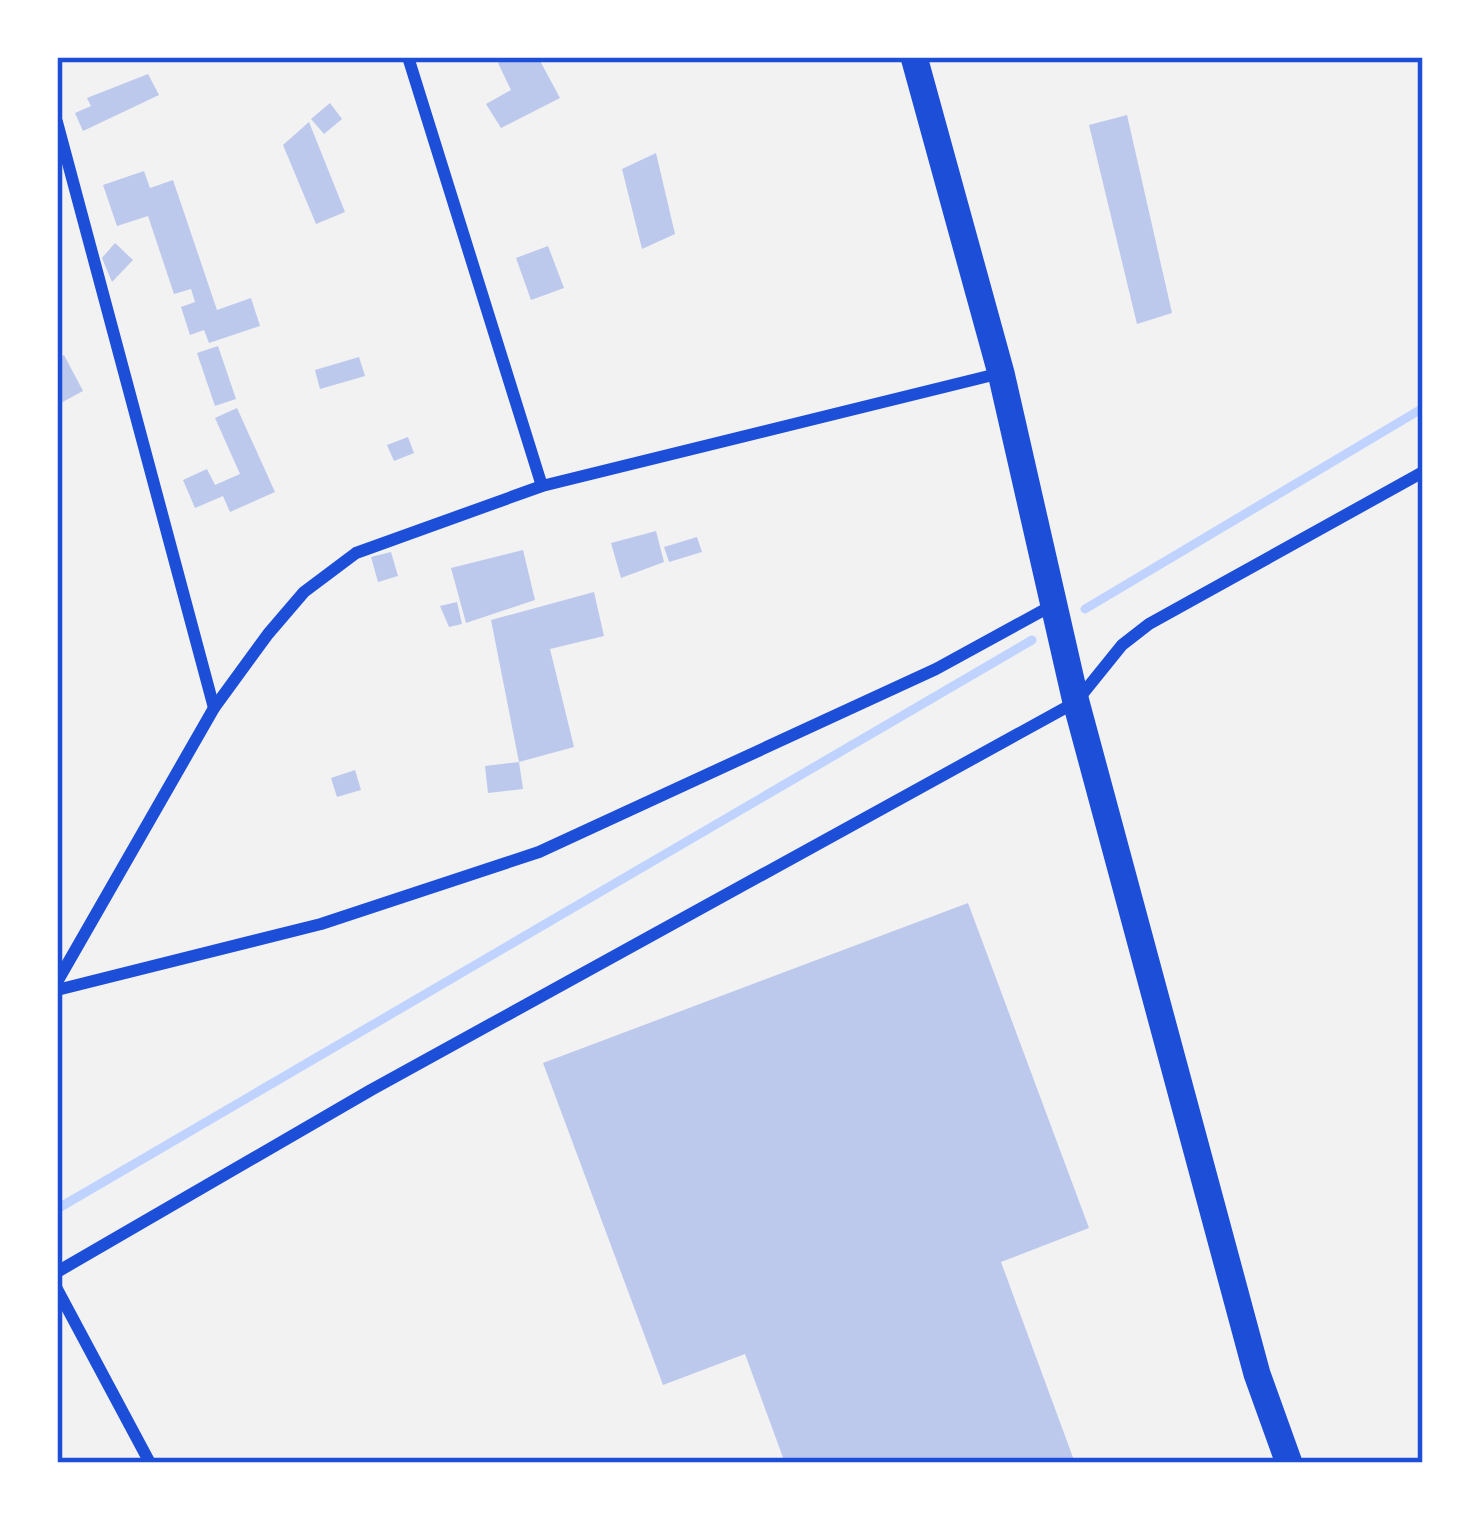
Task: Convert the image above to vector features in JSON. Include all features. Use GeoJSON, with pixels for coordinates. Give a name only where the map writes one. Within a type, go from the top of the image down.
{"type":"FeatureCollection","features":[{"type":"Feature","properties":{"kind":"highway"},"geometry":{"type":"LineString","coordinates":[[914,57],[1001,373],[1076,702],[1257,1373],[1289,1463]]}},
{"type":"Feature","properties":{"kind":"street"},"geometry":{"type":"LineString","coordinates":[[408,57],[542,486]]}},
{"type":"Feature","properties":{"kind":"street"},"geometry":{"type":"LineString","coordinates":[[57,122],[214,708]]}},
{"type":"Feature","properties":{"kind":"street"},"geometry":{"type":"LineString","coordinates":[[57,986],[214,708],[304,592],[356,553],[542,486],[1001,373]]}},
{"type":"Feature","properties":{"kind":"street"},"geometry":{"type":"LineString","coordinates":[[57,1272],[371,1090],[1076,702],[1122,645],[1149,624],[1423,472]]}},
{"type":"Feature","properties":{"kind":"street"},"geometry":{"type":"LineString","coordinates":[[57,986],[321,924],[539,852],[936,669],[1054,604]]}},
{"type":"Feature","properties":{"kind":"street"},"geometry":{"type":"LineString","coordinates":[[57,1288],[150,1463]]}},
{"type":"Feature","properties":{"kind":"building"},"geometry":{"type":"Polygon","coordinates":[[[509,57],[538,57],[560,98],[501,128],[486,104],[511,90],[498,63],[509,57]]]}},
{"type":"Feature","properties":{"kind":"building"},"geometry":{"type":"Polygon","coordinates":[[[148,74],[159,95],[83,131],[75,113],[91,106],[87,98],[148,74]]]}},
{"type":"Feature","properties":{"kind":"building"},"geometry":{"type":"Polygon","coordinates":[[[330,103],[342,119],[324,134],[311,119],[330,103]]]}},
{"type":"Feature","properties":{"kind":"building"},"geometry":{"type":"Polygon","coordinates":[[[1127,115],[1172,313],[1137,324],[1089,125],[1127,115]]]}},
{"type":"Feature","properties":{"kind":"building"},"geometry":{"type":"Polygon","coordinates":[[[309,122],[345,212],[316,224],[283,145],[309,122]]]}},
{"type":"Feature","properties":{"kind":"building"},"geometry":{"type":"Polygon","coordinates":[[[656,153],[675,234],[642,249],[622,169],[656,153]]]}},
{"type":"Feature","properties":{"kind":"building"},"geometry":{"type":"Polygon","coordinates":[[[144,171],[150,188],[173,180],[217,310],[251,298],[260,326],[209,343],[204,330],[190,335],[181,307],[195,302],[191,289],[174,294],[148,216],[117,226],[103,185],[144,171]]]}},
{"type":"Feature","properties":{"kind":"building"},"geometry":{"type":"Polygon","coordinates":[[[115,243],[133,260],[112,282],[102,258],[115,243]]]}},
{"type":"Feature","properties":{"kind":"building"},"geometry":{"type":"Polygon","coordinates":[[[548,246],[564,288],[531,300],[516,258],[548,246]]]}},
{"type":"Feature","properties":{"kind":"building"},"geometry":{"type":"Polygon","coordinates":[[[218,346],[236,399],[215,406],[197,353],[218,346]]]}},
{"type":"Feature","properties":{"kind":"building"},"geometry":{"type":"Polygon","coordinates":[[[64,355],[83,391],[57,405],[57,359],[64,355]]]}},
{"type":"Feature","properties":{"kind":"building"},"geometry":{"type":"Polygon","coordinates":[[[359,357],[365,376],[320,389],[315,370],[359,357]]]}},
{"type":"Feature","properties":{"kind":"building"},"geometry":{"type":"Polygon","coordinates":[[[237,408],[275,492],[230,512],[223,496],[195,508],[183,480],[207,469],[215,485],[240,474],[215,418],[237,408]]]}},
{"type":"Feature","properties":{"kind":"building"},"geometry":{"type":"Polygon","coordinates":[[[408,437],[414,453],[394,461],[387,445],[408,437]]]}},
{"type":"Feature","properties":{"kind":"building"},"geometry":{"type":"Polygon","coordinates":[[[656,531],[664,562],[621,578],[611,543],[656,531]]]}},
{"type":"Feature","properties":{"kind":"building"},"geometry":{"type":"Polygon","coordinates":[[[697,537],[702,552],[669,562],[664,547],[697,537]]]}},
{"type":"Feature","properties":{"kind":"building"},"geometry":{"type":"Polygon","coordinates":[[[523,550],[535,600],[466,623],[451,568],[523,550]]]}},
{"type":"Feature","properties":{"kind":"building"},"geometry":{"type":"Polygon","coordinates":[[[391,552],[398,576],[378,582],[371,557],[391,552]]]}},
{"type":"Feature","properties":{"kind":"building"},"geometry":{"type":"Polygon","coordinates":[[[594,592],[604,636],[550,649],[574,747],[519,762],[491,620],[594,592]]]}},
{"type":"Feature","properties":{"kind":"building"},"geometry":{"type":"Polygon","coordinates":[[[457,602],[462,624],[449,627],[440,606],[457,602]]]}},
{"type":"Feature","properties":{"kind":"building"},"geometry":{"type":"Polygon","coordinates":[[[519,762],[523,789],[488,793],[485,766],[519,762]]]}},
{"type":"Feature","properties":{"kind":"building"},"geometry":{"type":"Polygon","coordinates":[[[355,770],[361,790],[337,797],[331,778],[355,770]]]}},
{"type":"Feature","properties":{"kind":"building"},"geometry":{"type":"Polygon","coordinates":[[[968,903],[1089,1228],[1001,1262],[1075,1463],[785,1463],[745,1354],[663,1385],[543,1063],[968,903]]]}},
{"type":"Feature","properties":{"kind":"waterway"},"geometry":{"type":"LineString","coordinates":[[1085,609],[1423,408]]}},
{"type":"Feature","properties":{"kind":"waterway"},"geometry":{"type":"LineString","coordinates":[[57,1209],[1032,640]]}}]}
